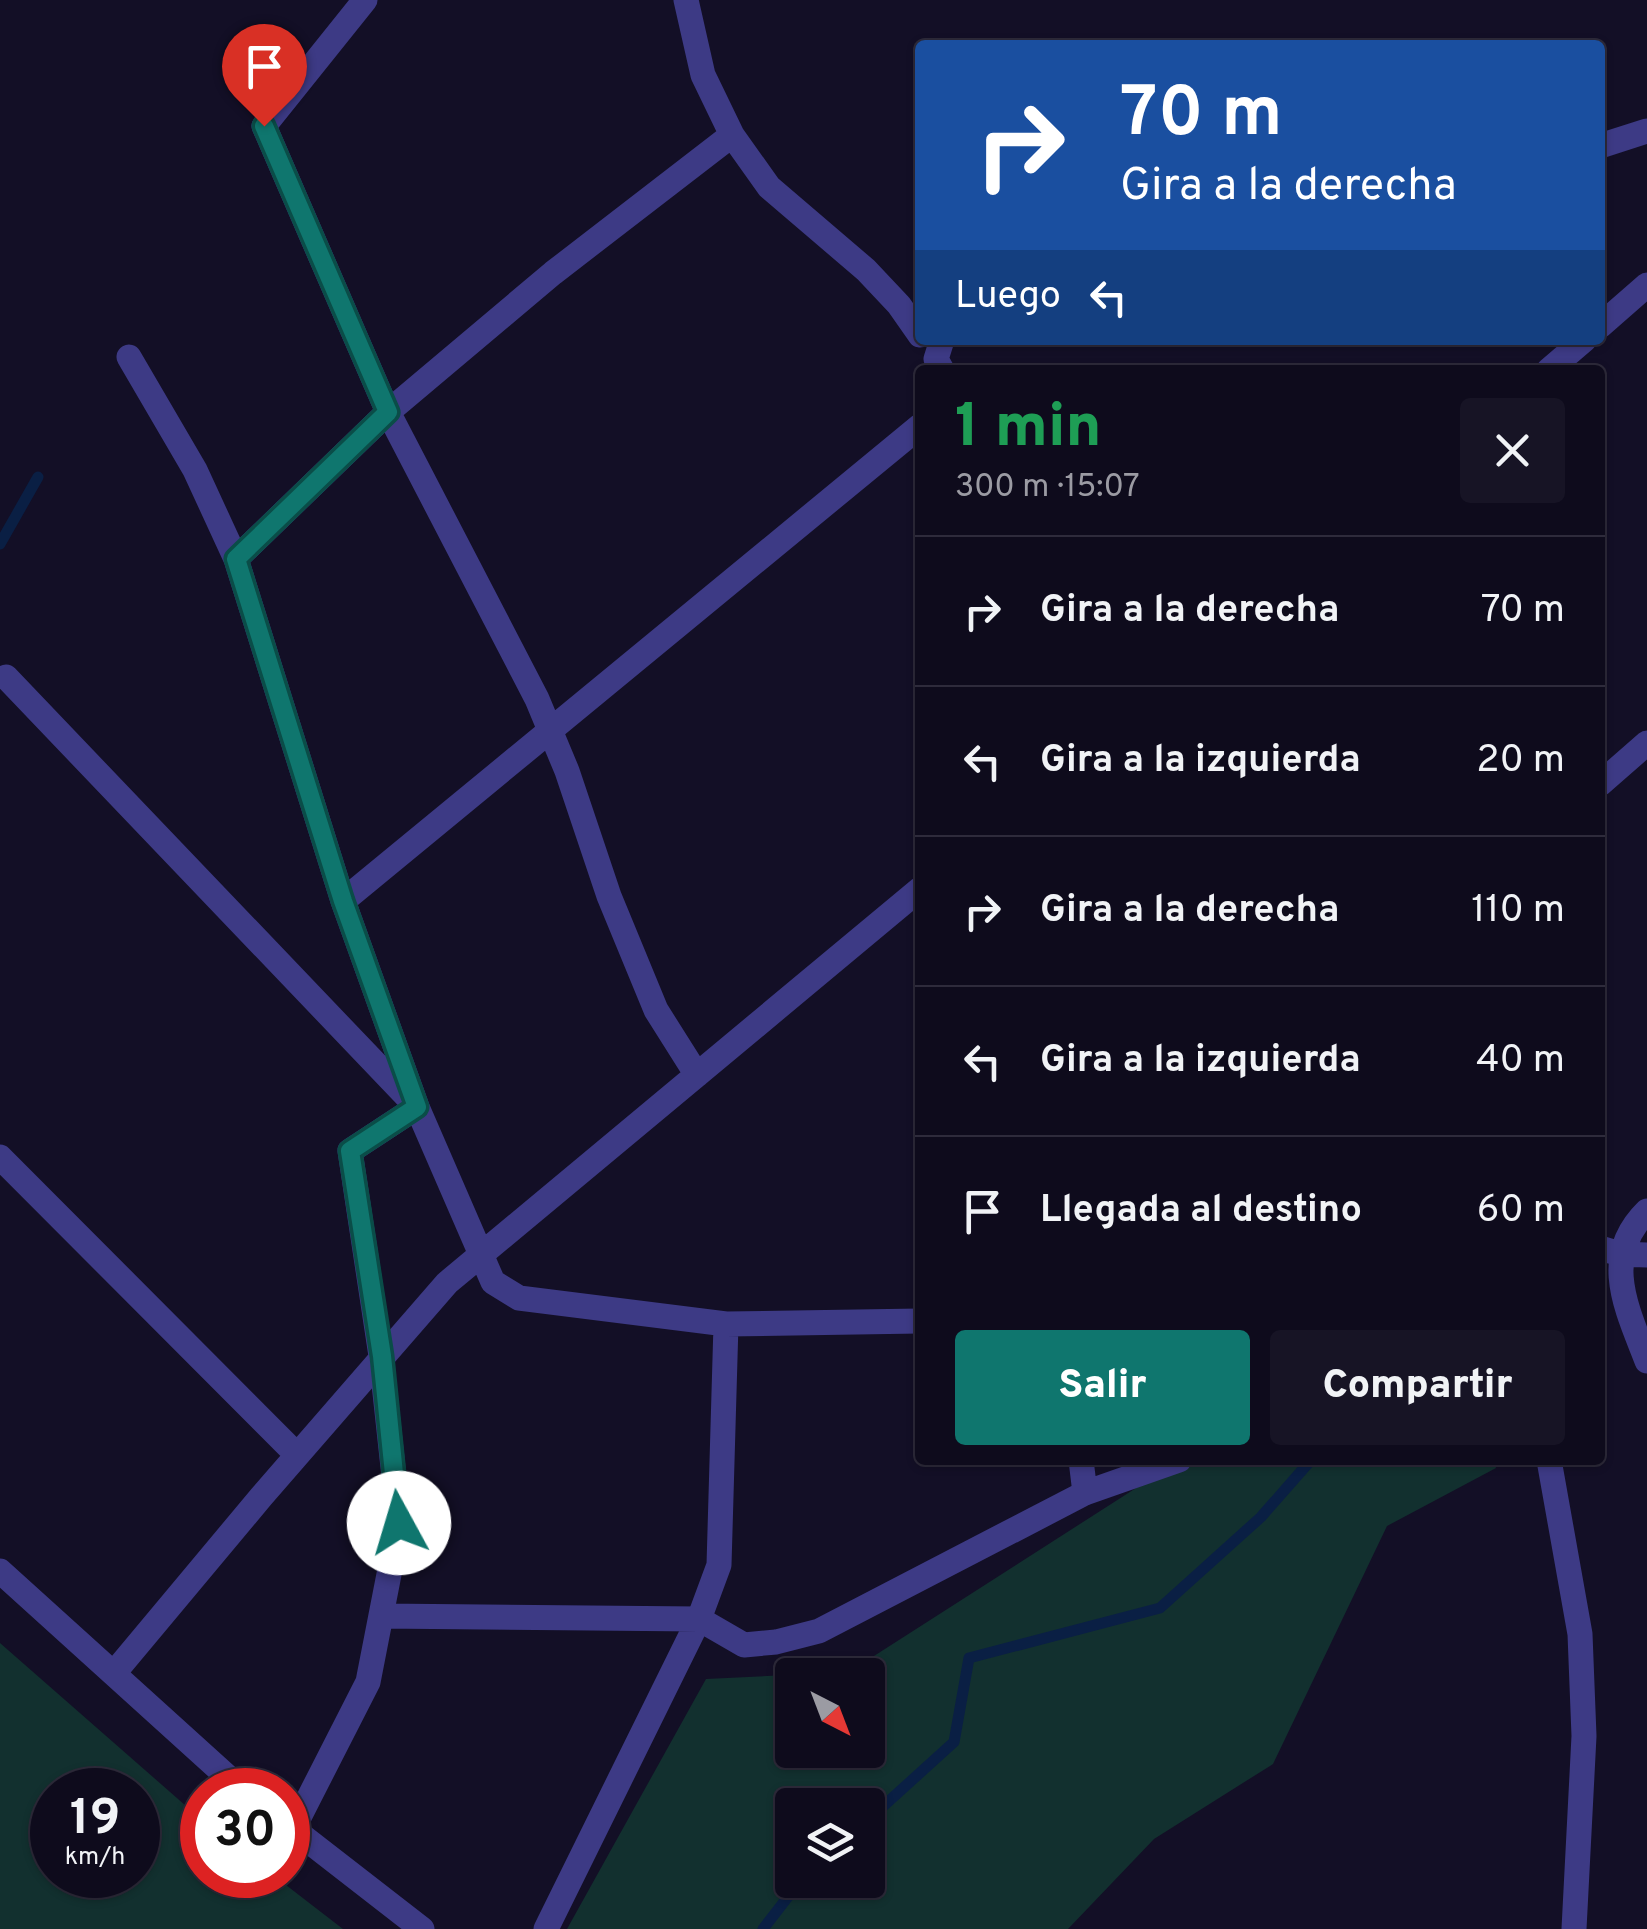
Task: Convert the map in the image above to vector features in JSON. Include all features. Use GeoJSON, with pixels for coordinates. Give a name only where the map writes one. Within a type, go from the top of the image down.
{"type":"FeatureCollection","features":[{"type":"Feature","properties":{"kind":"street"},"geometry":{"type":"LineString","coordinates":[[365,0],[264,126],[388,412],[537,699],[609,896],[656,1010],[697,1075]]}},
{"type":"Feature","properties":{"kind":"street"},"geometry":{"type":"LineString","coordinates":[[686,0],[703,75],[732,135],[770,187],[866,270],[915,326]]}},
{"type":"Feature","properties":{"kind":"street"},"geometry":{"type":"LineString","coordinates":[[1605,144],[1647,131]]}},
{"type":"Feature","properties":{"kind":"street"},"geometry":{"type":"LineString","coordinates":[[236,559],[388,412],[553,273],[732,135]]}},
{"type":"Feature","properties":{"kind":"street"},"geometry":{"type":"LineString","coordinates":[[1605,322],[1647,285]]}},
{"type":"Feature","properties":{"kind":"street"},"geometry":{"type":"LineString","coordinates":[[1556,365],[1578,345]]}},
{"type":"Feature","properties":{"kind":"street"},"geometry":{"type":"LineString","coordinates":[[129,357],[195,470],[236,559],[343,901],[417,1107],[493,1282],[519,1298],[726,1324],[915,1321]]}},
{"type":"Feature","properties":{"kind":"street"},"geometry":{"type":"LineString","coordinates":[[343,901],[915,430]]}},
{"type":"Feature","properties":{"kind":"street"},"geometry":{"type":"LineString","coordinates":[[6,677],[417,1107]]}},
{"type":"Feature","properties":{"kind":"street"},"geometry":{"type":"LineString","coordinates":[[1605,780],[1647,743]]}},
{"type":"Feature","properties":{"kind":"street"},"geometry":{"type":"LineString","coordinates":[[114,1673],[447,1283],[915,893]]}},
{"type":"Feature","properties":{"kind":"street"},"geometry":{"type":"LineString","coordinates":[[310,1790],[368,1682],[399,1523],[382,1356],[350,1151],[417,1107]]}},
{"type":"Feature","properties":{"kind":"street"},"geometry":{"type":"LineString","coordinates":[[0,1157],[297,1455]]}},
{"type":"Feature","properties":{"kind":"street"},"geometry":{"type":"LineString","coordinates":[[1610,1251],[1647,1211]]}},
{"type":"Feature","properties":{"kind":"street"},"geometry":{"type":"LineString","coordinates":[[1610,1251],[1647,1255]]}},
{"type":"Feature","properties":{"kind":"street"},"geometry":{"type":"LineString","coordinates":[[1610,1251],[1622,1297],[1647,1361]]}},
{"type":"Feature","properties":{"kind":"street"},"geometry":{"type":"LineString","coordinates":[[546,1929],[699,1619],[719,1566],[726,1324]]}},
{"type":"Feature","properties":{"kind":"street"},"geometry":{"type":"LineString","coordinates":[[1082,1465],[1086,1493]]}},
{"type":"Feature","properties":{"kind":"street"},"geometry":{"type":"LineString","coordinates":[[380,1616],[699,1619],[744,1645],[776,1642],[819,1631],[1086,1493],[1165,1465]]}},
{"type":"Feature","properties":{"kind":"street"},"geometry":{"type":"LineString","coordinates":[[1550,1465],[1580,1634],[1584,1736],[1574,1929]]}},
{"type":"Feature","properties":{"kind":"street"},"geometry":{"type":"LineString","coordinates":[[0,1572],[218,1768]]}},
{"type":"Feature","properties":{"kind":"street"},"geometry":{"type":"LineString","coordinates":[[310,1842],[422,1929]]}},
{"type":"Feature","properties":{"kind":"green space"},"geometry":{"type":"Polygon","coordinates":[[[1157,1465],[1495,1465],[1387,1526],[1273,1764],[1154,1839],[1068,1929],[567,1929],[706,1679],[775,1676],[775,1768],[885,1768],[885,1658],[871,1658],[1147,1481],[1157,1465]]]}},
{"type":"Feature","properties":{"kind":"green space"},"geometry":{"type":"Polygon","coordinates":[[[0,1643],[143,1768],[30,1768],[30,1898],[160,1898],[160,1783],[180,1801],[180,1898],[303,1898],[343,1929],[0,1929],[0,1643]]]}},
{"type":"Feature","properties":{"kind":"waterway"},"geometry":{"type":"LineString","coordinates":[[0,544],[38,477]]}},
{"type":"Feature","properties":{"kind":"waterway"},"geometry":{"type":"LineString","coordinates":[[885,1805],[954,1742],[969,1658],[1160,1608],[1261,1517],[1307,1465]]}},
{"type":"Feature","properties":{"kind":"waterway"},"geometry":{"type":"LineString","coordinates":[[763,1929],[787,1898]]}},
{"type":"Feature","properties":{"kind":"route"},"geometry":{"type":"LineString","coordinates":[[264,126],[388,412],[236,559],[343,901],[417,1107],[350,1151],[382,1356],[399,1523]]}}]}
